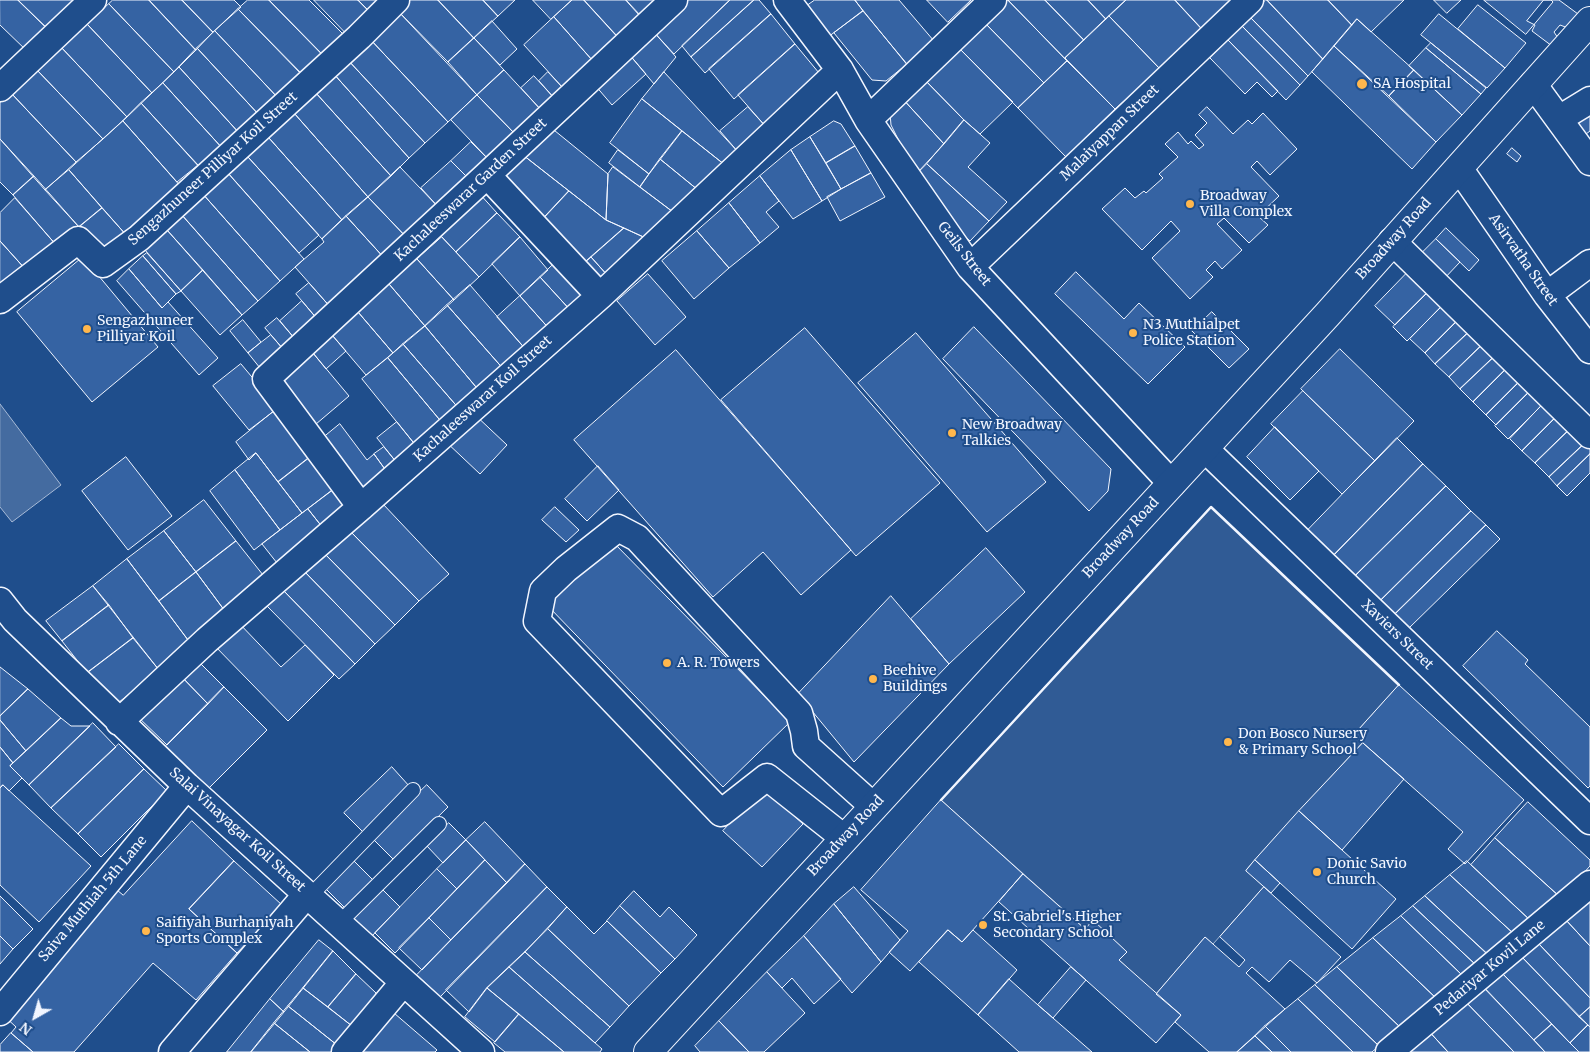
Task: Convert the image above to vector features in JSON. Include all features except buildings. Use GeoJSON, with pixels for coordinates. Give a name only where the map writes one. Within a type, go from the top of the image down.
{"type":"FeatureCollection","features":[{"type":"Feature","properties":{"kind":"main road","name":"Broadway Road"},"geometry":{"type":"LineString","coordinates":[[648,1052],[1327,315],[1590,21]]}},
{"type":"Feature","properties":{"kind":"street"},"geometry":{"type":"LineString","coordinates":[[0,88],[94,0]]}},
{"type":"Feature","properties":{"kind":"street","name":"Sengazhuneer Pilliyar Koil Street"},"geometry":{"type":"LineString","coordinates":[[0,300],[78,240],[103,264],[139,238],[295,96],[396,0]]}},
{"type":"Feature","properties":{"kind":"street","name":"Kachaleeswarar Garden Street"},"geometry":{"type":"LineString","coordinates":[[361,507],[266,379],[674,0]]}},
{"type":"Feature","properties":{"kind":"street","name":"Geils Street"},"geometry":{"type":"LineString","coordinates":[[787,0],[840,70],[868,120],[970,267],[1172,484]]}},
{"type":"Feature","properties":{"kind":"street"},"geometry":{"type":"LineString","coordinates":[[868,120],[993,0]]}},
{"type":"Feature","properties":{"kind":"street","name":"Malaiyappan Street"},"geometry":{"type":"LineString","coordinates":[[970,267],[1250,0]]}},
{"type":"Feature","properties":{"kind":"street","name":"Kachaleeswarar Koil Street"},"geometry":{"type":"LineString","coordinates":[[119,722],[207,640],[600,296],[840,70]]}},
{"type":"Feature","properties":{"kind":"street"},"geometry":{"type":"LineString","coordinates":[[1533,84],[1590,162]]}},
{"type":"Feature","properties":{"kind":"street"},"geometry":{"type":"LineString","coordinates":[[1560,119],[1590,100]]}},
{"type":"Feature","properties":{"kind":"street","name":"Asirvatha Street"},"geometry":{"type":"LineString","coordinates":[[1459,168],[1547,296],[1590,350]]}},
{"type":"Feature","properties":{"kind":"street"},"geometry":{"type":"LineString","coordinates":[[487,175],[600,296]]}},
{"type":"Feature","properties":{"kind":"street"},"geometry":{"type":"LineString","coordinates":[[1392,241],[1590,434]]}},
{"type":"Feature","properties":{"kind":"street"},"geometry":{"type":"LineString","coordinates":[[1547,296],[1590,263]]}},
{"type":"Feature","properties":{"kind":"street","name":"Xaviers Street"},"geometry":{"type":"LineString","coordinates":[[1204,448],[1590,821]]}},
{"type":"Feature","properties":{"kind":"street"},"geometry":{"type":"LineString","coordinates":[[844,838],[767,777],[721,813],[537,621],[543,591],[566,569],[618,528],[637,538],[799,713],[806,746],[874,806]]}},
{"type":"Feature","properties":{"kind":"street","name":"Salai Vinayagar Koil Street"},"geometry":{"type":"LineString","coordinates":[[0,600],[15,620],[187,786],[481,1052]]}},
{"type":"Feature","properties":{"kind":"street","name":"Saiva Muthiah 5th Lane"},"geometry":{"type":"LineString","coordinates":[[0,1012],[187,786]]}},
{"type":"Feature","properties":{"kind":"street","name":"Pedariyar Kovil Lane"},"geometry":{"type":"LineString","coordinates":[[1389,1052],[1590,884]]}},
{"type":"Feature","properties":{"kind":"street"},"geometry":{"type":"LineString","coordinates":[[172,1052],[309,895]]}},
{"type":"Feature","properties":{"kind":"street"},"geometry":{"type":"LineString","coordinates":[[345,1052],[403,983]]}},
{"type":"Feature","properties":{"kind":"lane"},"geometry":{"type":"LineString","coordinates":[[309,895],[413,790]]}},
{"type":"Feature","properties":{"kind":"lane"},"geometry":{"type":"LineString","coordinates":[[340,923],[439,824]]}},
{"type":"Feature","properties":{"kind":"shaded area"},"geometry":{"type":"Polygon","coordinates":[[[0,404],[61,485],[12,522],[0,507],[0,404]]]}},
{"type":"Feature","properties":{"kind":"shaded area","name":"Don Bosco Nursery & Primary School"},"geometry":{"type":"Polygon","coordinates":[[[1211,507],[1399,685],[1354,735],[1363,742],[1246,870],[1264,887],[1213,944],[1205,937],[1156,994],[1119,960],[1127,952],[1093,921],[1085,929],[941,800],[1211,507]]]}},
{"type":"Feature","properties":{"kind":"wall"},"geometry":{"type":"LineString","coordinates":[[941,800],[1211,507],[1399,685]]}},
{"type":"Feature","properties":{"kind":"place","name":"SA Hospital"},"geometry":{"type":"Point","coordinates":[1362,84]}},
{"type":"Feature","properties":{"kind":"place","name":"Broadway Villa Complex"},"geometry":{"type":"Point","coordinates":[1190,204]}},
{"type":"Feature","properties":{"kind":"place","name":"Sengazhuneer Pilliyar Koil"},"geometry":{"type":"Point","coordinates":[87,329]}},
{"type":"Feature","properties":{"kind":"place","name":"N3 Muthialpet Police Station"},"geometry":{"type":"Point","coordinates":[1133,333]}},
{"type":"Feature","properties":{"kind":"place","name":"New Broadway Talkies"},"geometry":{"type":"Point","coordinates":[952,433]}},
{"type":"Feature","properties":{"kind":"place","name":"A. R. Towers"},"geometry":{"type":"Point","coordinates":[667,663]}},
{"type":"Feature","properties":{"kind":"place","name":"Beehive Buildings"},"geometry":{"type":"Point","coordinates":[873,679]}},
{"type":"Feature","properties":{"kind":"place","name":"Don Bosco Nursery & Primary School"},"geometry":{"type":"Point","coordinates":[1228,742]}},
{"type":"Feature","properties":{"kind":"place","name":"Donic Savio Church"},"geometry":{"type":"Point","coordinates":[1317,872]}},
{"type":"Feature","properties":{"kind":"place","name":"St. Gabriel's Higher Secondary School"},"geometry":{"type":"Point","coordinates":[983,925]}},
{"type":"Feature","properties":{"kind":"place","name":"Saifiyah Burhaniyah Sports Complex"},"geometry":{"type":"Point","coordinates":[146,931]}}]}
